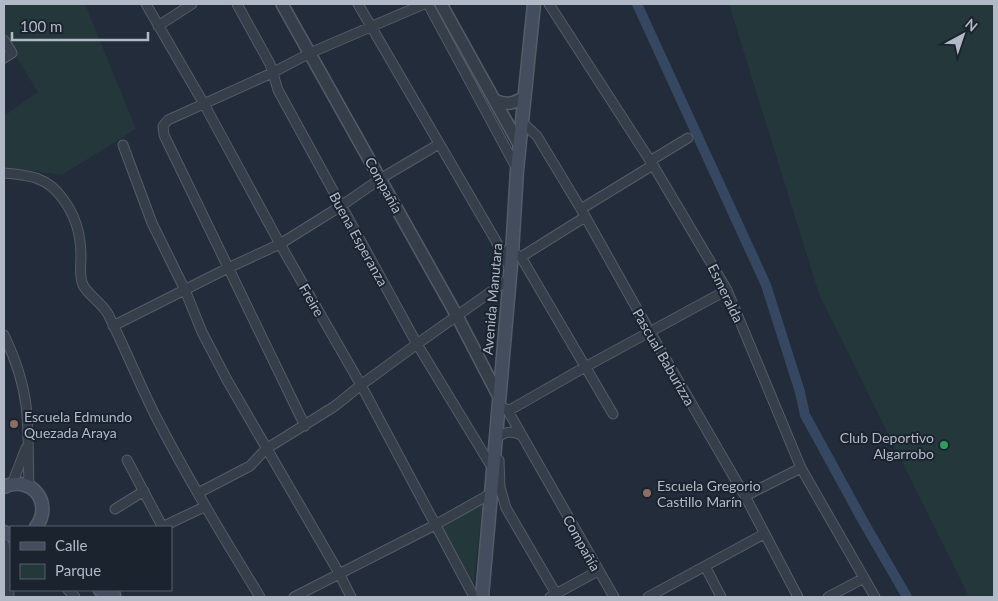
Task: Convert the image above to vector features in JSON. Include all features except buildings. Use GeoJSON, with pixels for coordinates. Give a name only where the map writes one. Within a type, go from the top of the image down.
{"type":"FeatureCollection","features":[{"type":"Feature","properties":{"kind":"main road","name":"Avenida Manutara"},"geometry":{"type":"LineString","coordinates":[[482,597],[496,438],[501,403],[501,369],[510,274],[516,255],[517,170],[534,4]]}},
{"type":"Feature","properties":{"kind":"main road"},"geometry":{"type":"LineString","coordinates":[[8,485],[18,483],[29,486],[38,494],[42,505],[41,525]]}},
{"type":"Feature","properties":{"kind":"street","name":"Freire"},"geometry":{"type":"LineString","coordinates":[[146,4],[361,385],[474,597]]}},
{"type":"Feature","properties":{"kind":"street"},"geometry":{"type":"LineString","coordinates":[[158,26],[192,4]]}},
{"type":"Feature","properties":{"kind":"street","name":"Buena Esperanza"},"geometry":{"type":"LineString","coordinates":[[237,4],[270,64],[278,90],[341,206],[417,344],[493,469]]}},
{"type":"Feature","properties":{"kind":"street","name":"Compañía"},"geometry":{"type":"LineString","coordinates":[[282,4],[457,316],[501,403],[614,597]]}},
{"type":"Feature","properties":{"kind":"street"},"geometry":{"type":"LineString","coordinates":[[198,493],[250,466],[266,449],[335,406],[457,316],[510,274],[496,241],[358,4]]}},
{"type":"Feature","properties":{"kind":"street"},"geometry":{"type":"LineString","coordinates":[[305,426],[164,135],[163,126],[168,120],[272,73],[310,53],[426,4],[517,170]]}},
{"type":"Feature","properties":{"kind":"street"},"geometry":{"type":"LineString","coordinates":[[441,4],[520,146]]}},
{"type":"Feature","properties":{"kind":"street","name":"Esmeralda"},"geometry":{"type":"LineString","coordinates":[[549,4],[651,163],[727,290],[801,468],[875,597]]}},
{"type":"Feature","properties":{"kind":"street"},"geometry":{"type":"LineString","coordinates":[[4,40],[12,53],[4,58]]}},
{"type":"Feature","properties":{"kind":"street"},"geometry":{"type":"LineString","coordinates":[[495,100],[502,104],[513,104],[525,97]]}},
{"type":"Feature","properties":{"kind":"street","name":"Pascual Baburizza"},"geometry":{"type":"LineString","coordinates":[[522,122],[537,136],[583,213],[745,496],[798,597]]}},
{"type":"Feature","properties":{"kind":"street"},"geometry":{"type":"LineString","coordinates":[[516,255],[583,213],[688,138]]}},
{"type":"Feature","properties":{"kind":"street"},"geometry":{"type":"LineString","coordinates":[[113,326],[280,244],[380,179],[439,144]]}},
{"type":"Feature","properties":{"kind":"street"},"geometry":{"type":"LineString","coordinates":[[123,145],[152,223],[226,380],[339,573],[351,597]]}},
{"type":"Feature","properties":{"kind":"street"},"geometry":{"type":"LineString","coordinates":[[4,173],[24,174],[40,179],[52,185],[63,198],[72,214],[79,234],[83,284],[106,311],[157,417],[204,507],[260,597]]}},
{"type":"Feature","properties":{"kind":"street"},"geometry":{"type":"LineString","coordinates":[[496,241],[516,255],[613,414]]}},
{"type":"Feature","properties":{"kind":"street"},"geometry":{"type":"LineString","coordinates":[[501,403],[585,366],[727,290]]}},
{"type":"Feature","properties":{"kind":"street"},"geometry":{"type":"LineString","coordinates":[[4,335],[13,354],[26,402],[29,486]]}},
{"type":"Feature","properties":{"kind":"street"},"geometry":{"type":"LineString","coordinates":[[484,368],[493,371],[501,369]]}},
{"type":"Feature","properties":{"kind":"street"},"geometry":{"type":"LineString","coordinates":[[521,435],[511,432],[501,434],[496,438],[500,449],[500,487],[506,508],[555,596],[598,571]]}},
{"type":"Feature","properties":{"kind":"street"},"geometry":{"type":"LineString","coordinates":[[8,485],[27,445]]}},
{"type":"Feature","properties":{"kind":"street"},"geometry":{"type":"LineString","coordinates":[[127,460],[162,526],[204,507]]}},
{"type":"Feature","properties":{"kind":"street"},"geometry":{"type":"LineString","coordinates":[[745,496],[801,468]]}},
{"type":"Feature","properties":{"kind":"street"},"geometry":{"type":"LineString","coordinates":[[115,509],[144,492]]}},
{"type":"Feature","properties":{"kind":"street"},"geometry":{"type":"LineString","coordinates":[[294,597],[436,525],[492,493]]}},
{"type":"Feature","properties":{"kind":"street"},"geometry":{"type":"LineString","coordinates":[[648,597],[764,534]]}},
{"type":"Feature","properties":{"kind":"street"},"geometry":{"type":"LineString","coordinates":[[4,544],[8,560],[9,597]]}},
{"type":"Feature","properties":{"kind":"street"},"geometry":{"type":"LineString","coordinates":[[8,560],[10,553]]}},
{"type":"Feature","properties":{"kind":"street"},"geometry":{"type":"LineString","coordinates":[[705,566],[721,597]]}},
{"type":"Feature","properties":{"kind":"street"},"geometry":{"type":"LineString","coordinates":[[828,597],[864,578]]}},
{"type":"Feature","properties":{"kind":"green space"},"geometry":{"type":"Polygon","coordinates":[[[4,4],[85,4],[136,129],[62,175],[4,167],[4,116],[38,92],[4,37],[4,4]]]}},
{"type":"Feature","properties":{"kind":"green space","name":"Club Deportivo Algarrobo"},"geometry":{"type":"Polygon","coordinates":[[[729,4],[994,4],[994,597],[969,597],[819,294],[729,4]]]}},
{"type":"Feature","properties":{"kind":"green space"},"geometry":{"type":"Polygon","coordinates":[[[483,502],[473,587],[440,523],[483,502]]]}},
{"type":"Feature","properties":{"kind":"waterway"},"geometry":{"type":"LineString","coordinates":[[637,4],[766,285],[800,392],[805,415],[907,597]]}},
{"type":"Feature","properties":{"kind":"place","name":"Escuela Edmundo Quezada Araya"},"geometry":{"type":"Point","coordinates":[14,424]}},
{"type":"Feature","properties":{"kind":"place","name":"Club Deportivo Algarrobo"},"geometry":{"type":"Point","coordinates":[944,445]}},
{"type":"Feature","properties":{"kind":"place","name":"Escuela Gregorio Castillo Marín"},"geometry":{"type":"Point","coordinates":[647,493]}}]}
